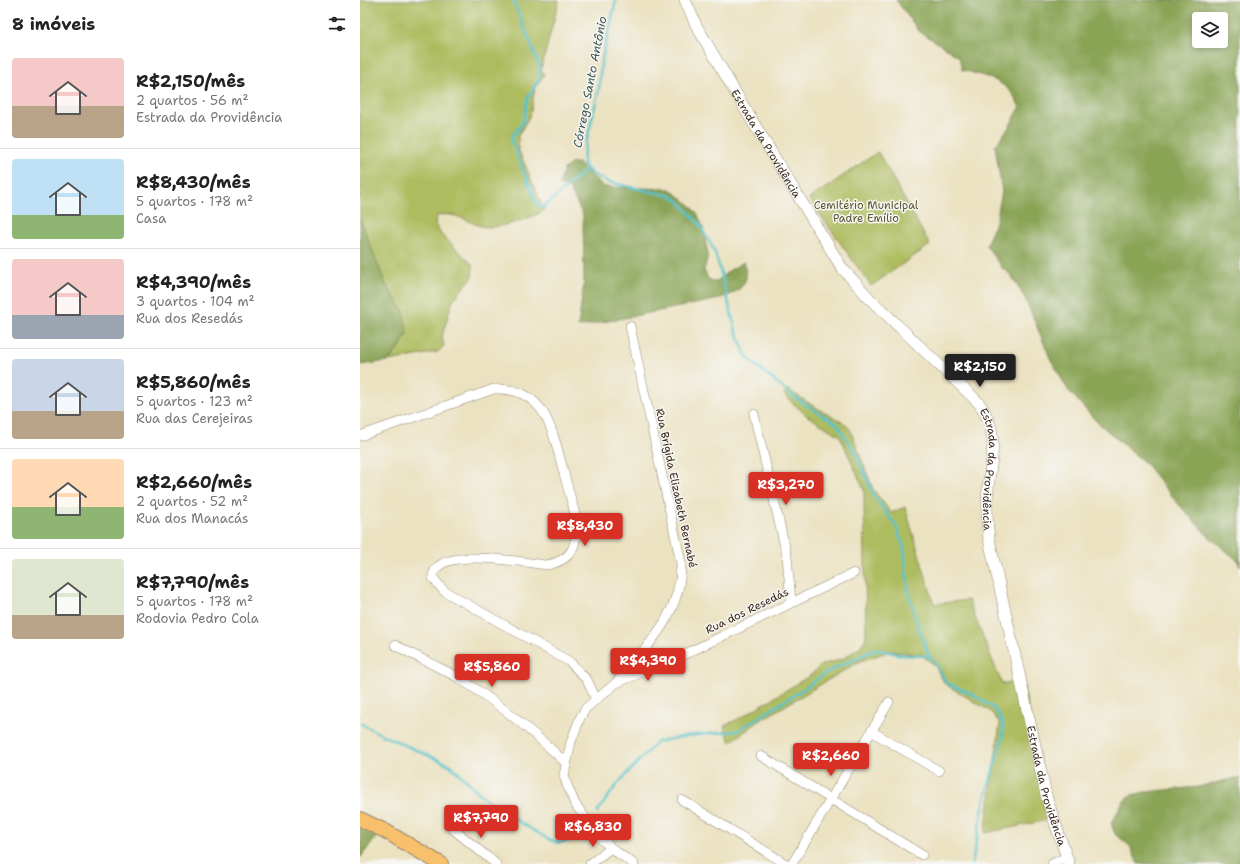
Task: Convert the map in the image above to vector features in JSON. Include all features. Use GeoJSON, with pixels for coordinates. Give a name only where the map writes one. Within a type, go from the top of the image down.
{"type":"FeatureCollection","features":[{"type":"Feature","properties":{"kind":"main road"},"geometry":{"type":"LineString","coordinates":[[360,819],[385,831],[441,864]]}},
{"type":"Feature","properties":{"kind":"street","name":"Estrada da Providência"},"geometry":{"type":"LineString","coordinates":[[685,0],[696,25],[750,120],[842,268],[870,299],[979,403],[989,420],[994,443],[987,505],[989,539],[1047,799],[1067,860]]}},
{"type":"Feature","properties":{"kind":"street","name":"Rua Brígida Elizabeth Bernabé"},"geometry":{"type":"LineString","coordinates":[[616,683],[670,614],[679,589],[681,575],[681,563],[630,326]]}},
{"type":"Feature","properties":{"kind":"street"},"geometry":{"type":"LineString","coordinates":[[360,436],[494,389],[505,388],[515,391],[534,400],[539,405],[553,429],[577,522],[575,546],[570,554],[555,564],[546,566],[479,557],[459,559],[439,566],[433,574],[433,578],[444,590],[570,662],[587,680],[596,699]]}},
{"type":"Feature","properties":{"kind":"street"},"geometry":{"type":"LineString","coordinates":[[754,414],[787,556],[791,602]]}},
{"type":"Feature","properties":{"kind":"street","name":"Rua dos Resedás"},"geometry":{"type":"LineString","coordinates":[[634,864],[611,848],[600,838],[575,804],[564,775],[571,742],[580,718],[586,708],[616,683],[681,656],[854,573]]}},
{"type":"Feature","properties":{"kind":"street"},"geometry":{"type":"LineString","coordinates":[[395,645],[455,676],[494,702],[516,718],[566,762]]}},
{"type":"Feature","properties":{"kind":"street"},"geometry":{"type":"LineString","coordinates":[[792,864],[889,702]]}},
{"type":"Feature","properties":{"kind":"street"},"geometry":{"type":"LineString","coordinates":[[871,731],[939,771]]}},
{"type":"Feature","properties":{"kind":"street"},"geometry":{"type":"LineString","coordinates":[[761,756],[922,855]]}},
{"type":"Feature","properties":{"kind":"street"},"geometry":{"type":"LineString","coordinates":[[682,800],[786,864]]}},
{"type":"Feature","properties":{"kind":"street"},"geometry":{"type":"LineString","coordinates":[[453,829],[496,864]]}},
{"type":"Feature","properties":{"kind":"street"},"geometry":{"type":"LineString","coordinates":[[590,864],[611,848]]}},
{"type":"Feature","properties":{"kind":"street"},"geometry":{"type":"LineString","coordinates":[[1052,864],[1067,860]]}},
{"type":"Feature","properties":{"kind":"green space"},"geometry":{"type":"Polygon","coordinates":[[[360,0],[559,0],[541,69],[544,75],[535,88],[531,111],[518,135],[519,151],[544,210],[517,222],[494,227],[482,226],[451,215],[437,216],[435,224],[441,234],[473,265],[472,278],[453,300],[442,336],[444,346],[438,352],[388,361],[400,347],[404,312],[386,285],[360,219],[360,0]]]}},
{"type":"Feature","properties":{"kind":"green space"},"geometry":{"type":"Polygon","coordinates":[[[896,0],[1240,0],[1240,566],[1237,560],[1207,535],[1173,498],[1146,464],[1095,420],[1068,390],[1050,358],[1025,298],[1011,275],[1001,267],[986,245],[996,222],[1002,192],[995,146],[1009,127],[1020,108],[1010,91],[997,81],[962,70],[959,57],[919,31],[896,0]]]}},
{"type":"Feature","properties":{"kind":"green space","name":"Cemitério Municipal Padre Emílio"},"geometry":{"type":"Polygon","coordinates":[[[878,152],[930,245],[871,286],[809,199],[878,152]]]}},
{"type":"Feature","properties":{"kind":"green space"},"geometry":{"type":"Polygon","coordinates":[[[572,163],[578,163],[604,187],[670,189],[690,205],[698,215],[703,227],[708,255],[704,270],[708,279],[716,282],[730,270],[744,262],[746,278],[744,283],[734,293],[715,300],[578,327],[584,283],[583,215],[569,188],[559,185],[564,169],[572,163]]]}},
{"type":"Feature","properties":{"kind":"green space"},"geometry":{"type":"Polygon","coordinates":[[[360,219],[386,285],[404,312],[407,333],[400,347],[388,361],[360,365],[360,219]]]}},
{"type":"Feature","properties":{"kind":"green space"},"geometry":{"type":"Polygon","coordinates":[[[787,389],[842,422],[850,429],[873,489],[891,513],[905,507],[934,604],[968,600],[1002,684],[1022,680],[1053,819],[985,833],[1000,723],[990,711],[945,684],[934,664],[921,655],[891,651],[860,661],[761,720],[730,742],[724,726],[742,717],[811,675],[821,665],[843,659],[860,647],[866,638],[864,490],[840,436],[806,415],[784,395],[787,389]]]}},
{"type":"Feature","properties":{"kind":"green space"},"geometry":{"type":"Polygon","coordinates":[[[1240,777],[1240,864],[1138,864],[1130,846],[1115,834],[1111,823],[1124,801],[1131,795],[1145,792],[1198,787],[1240,777]]]}},
{"type":"Feature","properties":{"kind":"green space"},"geometry":{"type":"Polygon","coordinates":[[[360,821],[383,829],[360,858],[360,821]]]}},
{"type":"Feature","properties":{"kind":"waterway"},"geometry":{"type":"LineString","coordinates":[[513,0],[540,67],[539,79],[528,97],[523,122],[512,137],[512,142],[536,202],[539,206],[544,207],[587,169]]}},
{"type":"Feature","properties":{"kind":"waterway","name":"Córrego Santo Antônio"},"geometry":{"type":"LineString","coordinates":[[616,0],[601,64],[599,89],[584,152],[583,164],[592,174],[608,182],[671,196],[679,201],[700,225],[714,250],[735,328],[745,354],[751,361],[792,396],[837,424],[856,454],[874,496],[896,526],[904,548],[909,596],[929,656],[937,665],[946,683],[972,694],[995,709],[1003,723],[1003,737],[985,798],[972,864]]}},
{"type":"Feature","properties":{"kind":"waterway"},"geometry":{"type":"LineString","coordinates":[[597,812],[619,782],[657,742],[687,736],[737,731],[805,688],[827,672],[876,649],[902,655],[928,656]]}},
{"type":"Feature","properties":{"kind":"waterway"},"geometry":{"type":"LineString","coordinates":[[360,723],[382,735],[450,765],[493,806],[548,839],[559,843],[571,840],[587,826]]}}]}
